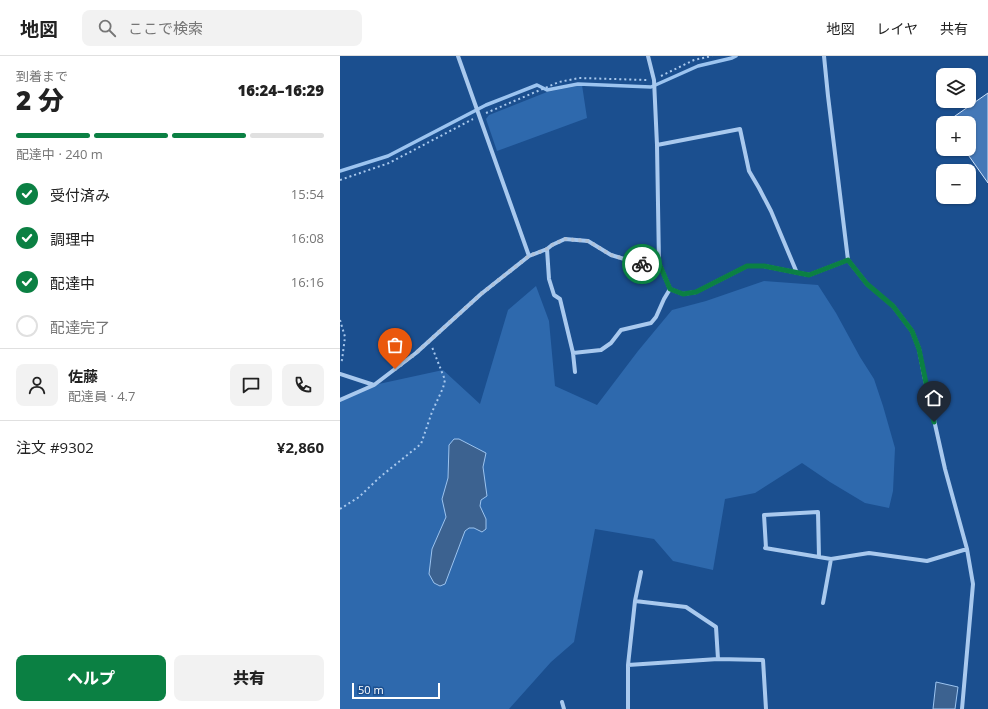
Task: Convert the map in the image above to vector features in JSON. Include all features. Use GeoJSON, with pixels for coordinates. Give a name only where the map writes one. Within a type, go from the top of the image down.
{"type":"FeatureCollection","features":[{"type":"Feature","properties":{"kind":"street"},"geometry":{"type":"LineString","coordinates":[[458,56],[529,256]]}},
{"type":"Feature","properties":{"kind":"street"},"geometry":{"type":"LineString","coordinates":[[648,56],[654,80],[657,145],[659,263],[670,289],[683,294],[696,292],[747,266],[764,266],[809,275],[848,260]]}},
{"type":"Feature","properties":{"kind":"street"},"geometry":{"type":"LineString","coordinates":[[824,56],[848,260],[867,284],[893,306],[912,331],[919,349],[945,469],[967,549],[973,584],[962,709]]}},
{"type":"Feature","properties":{"kind":"street"},"geometry":{"type":"LineString","coordinates":[[657,145],[740,129],[749,171],[771,211],[797,273]]}},
{"type":"Feature","properties":{"kind":"street"},"geometry":{"type":"LineString","coordinates":[[340,400],[374,385],[416,353],[481,294],[529,256],[547,249],[565,239],[588,241],[611,255],[640,264],[659,263]]}},
{"type":"Feature","properties":{"kind":"street"},"geometry":{"type":"LineString","coordinates":[[547,249],[549,279],[554,295],[560,299],[573,353],[575,372]]}},
{"type":"Feature","properties":{"kind":"street"},"geometry":{"type":"LineString","coordinates":[[573,353],[601,350],[611,343],[622,330],[651,323],[656,317],[670,289]]}},
{"type":"Feature","properties":{"kind":"street"},"geometry":{"type":"LineString","coordinates":[[340,374],[374,385]]}},
{"type":"Feature","properties":{"kind":"street"},"geometry":{"type":"LineString","coordinates":[[819,557],[818,512],[764,515],[765,548],[831,559],[869,553],[927,561],[967,549]]}},
{"type":"Feature","properties":{"kind":"street"},"geometry":{"type":"LineString","coordinates":[[823,603],[831,559]]}},
{"type":"Feature","properties":{"kind":"street"},"geometry":{"type":"LineString","coordinates":[[628,709],[628,665],[635,601],[640,572]]}},
{"type":"Feature","properties":{"kind":"street"},"geometry":{"type":"LineString","coordinates":[[635,601],[686,607],[716,627],[718,660]]}},
{"type":"Feature","properties":{"kind":"street"},"geometry":{"type":"LineString","coordinates":[[628,665],[718,660],[763,660],[766,709]]}},
{"type":"Feature","properties":{"kind":"street"},"geometry":{"type":"LineString","coordinates":[[562,702],[564,709]]}},
{"type":"Feature","properties":{"kind":"path"},"geometry":{"type":"LineString","coordinates":[[340,180],[389,163],[479,116],[559,82],[578,78],[654,80],[694,60],[712,56]]}},
{"type":"Feature","properties":{"kind":"path"},"geometry":{"type":"LineString","coordinates":[[340,320],[345,337],[342,360],[340,363]]}},
{"type":"Feature","properties":{"kind":"path"},"geometry":{"type":"LineString","coordinates":[[340,509],[359,497],[380,477],[421,444],[445,380],[429,341]]}},
{"type":"Feature","properties":{"kind":"shaded area"},"geometry":{"type":"Polygon","coordinates":[[[582,85],[587,118],[497,151],[486,119],[489,115],[547,92],[582,85]]]}},
{"type":"Feature","properties":{"kind":"shaded area"},"geometry":{"type":"Polygon","coordinates":[[[764,281],[818,285],[874,379],[895,448],[893,491],[889,508],[865,503],[802,463],[755,493],[725,499],[713,570],[673,561],[654,539],[595,529],[574,642],[551,662],[509,709],[340,709],[340,400],[374,385],[443,370],[480,404],[508,310],[536,286],[549,321],[555,386],[597,405],[638,351],[672,310],[706,301],[764,281]]]}},
{"type":"Feature","properties":{"kind":"shaded area"},"geometry":{"type":"Polygon","coordinates":[[[454,439],[459,439],[486,453],[483,467],[487,496],[481,500],[480,506],[486,519],[486,529],[482,532],[474,528],[469,528],[465,531],[445,584],[440,586],[434,583],[429,574],[432,549],[446,517],[442,499],[448,478],[449,445],[454,439]]]}},
{"type":"Feature","properties":{"kind":"shaded area"},"geometry":{"type":"Polygon","coordinates":[[[936,682],[958,687],[955,709],[933,709],[936,682]]]}},
{"type":"Feature","properties":{"kind":"building"},"geometry":{"type":"Polygon","coordinates":[[[988,93],[988,183],[969,156],[976,156],[976,116],[955,116],[966,108],[976,108],[976,101],[988,93]]]}},
{"type":"Feature","properties":{"kind":"waterway"},"geometry":{"type":"LineString","coordinates":[[340,171],[388,156],[486,105],[537,85],[547,90],[578,84],[651,87],[698,66],[736,56]]}},
{"type":"Feature","properties":{"kind":"way so far"},"geometry":{"type":"LineString","coordinates":[[395,369],[416,353],[481,294],[529,256],[547,249],[565,239],[588,241],[611,255],[642,264]]}},
{"type":"Feature","properties":{"kind":"route"},"geometry":{"type":"LineString","coordinates":[[642,264],[659,263],[670,289],[683,294],[696,292],[747,266],[764,266],[809,275],[848,260],[867,284],[893,306],[912,331],[919,349],[934,422]]}}]}
